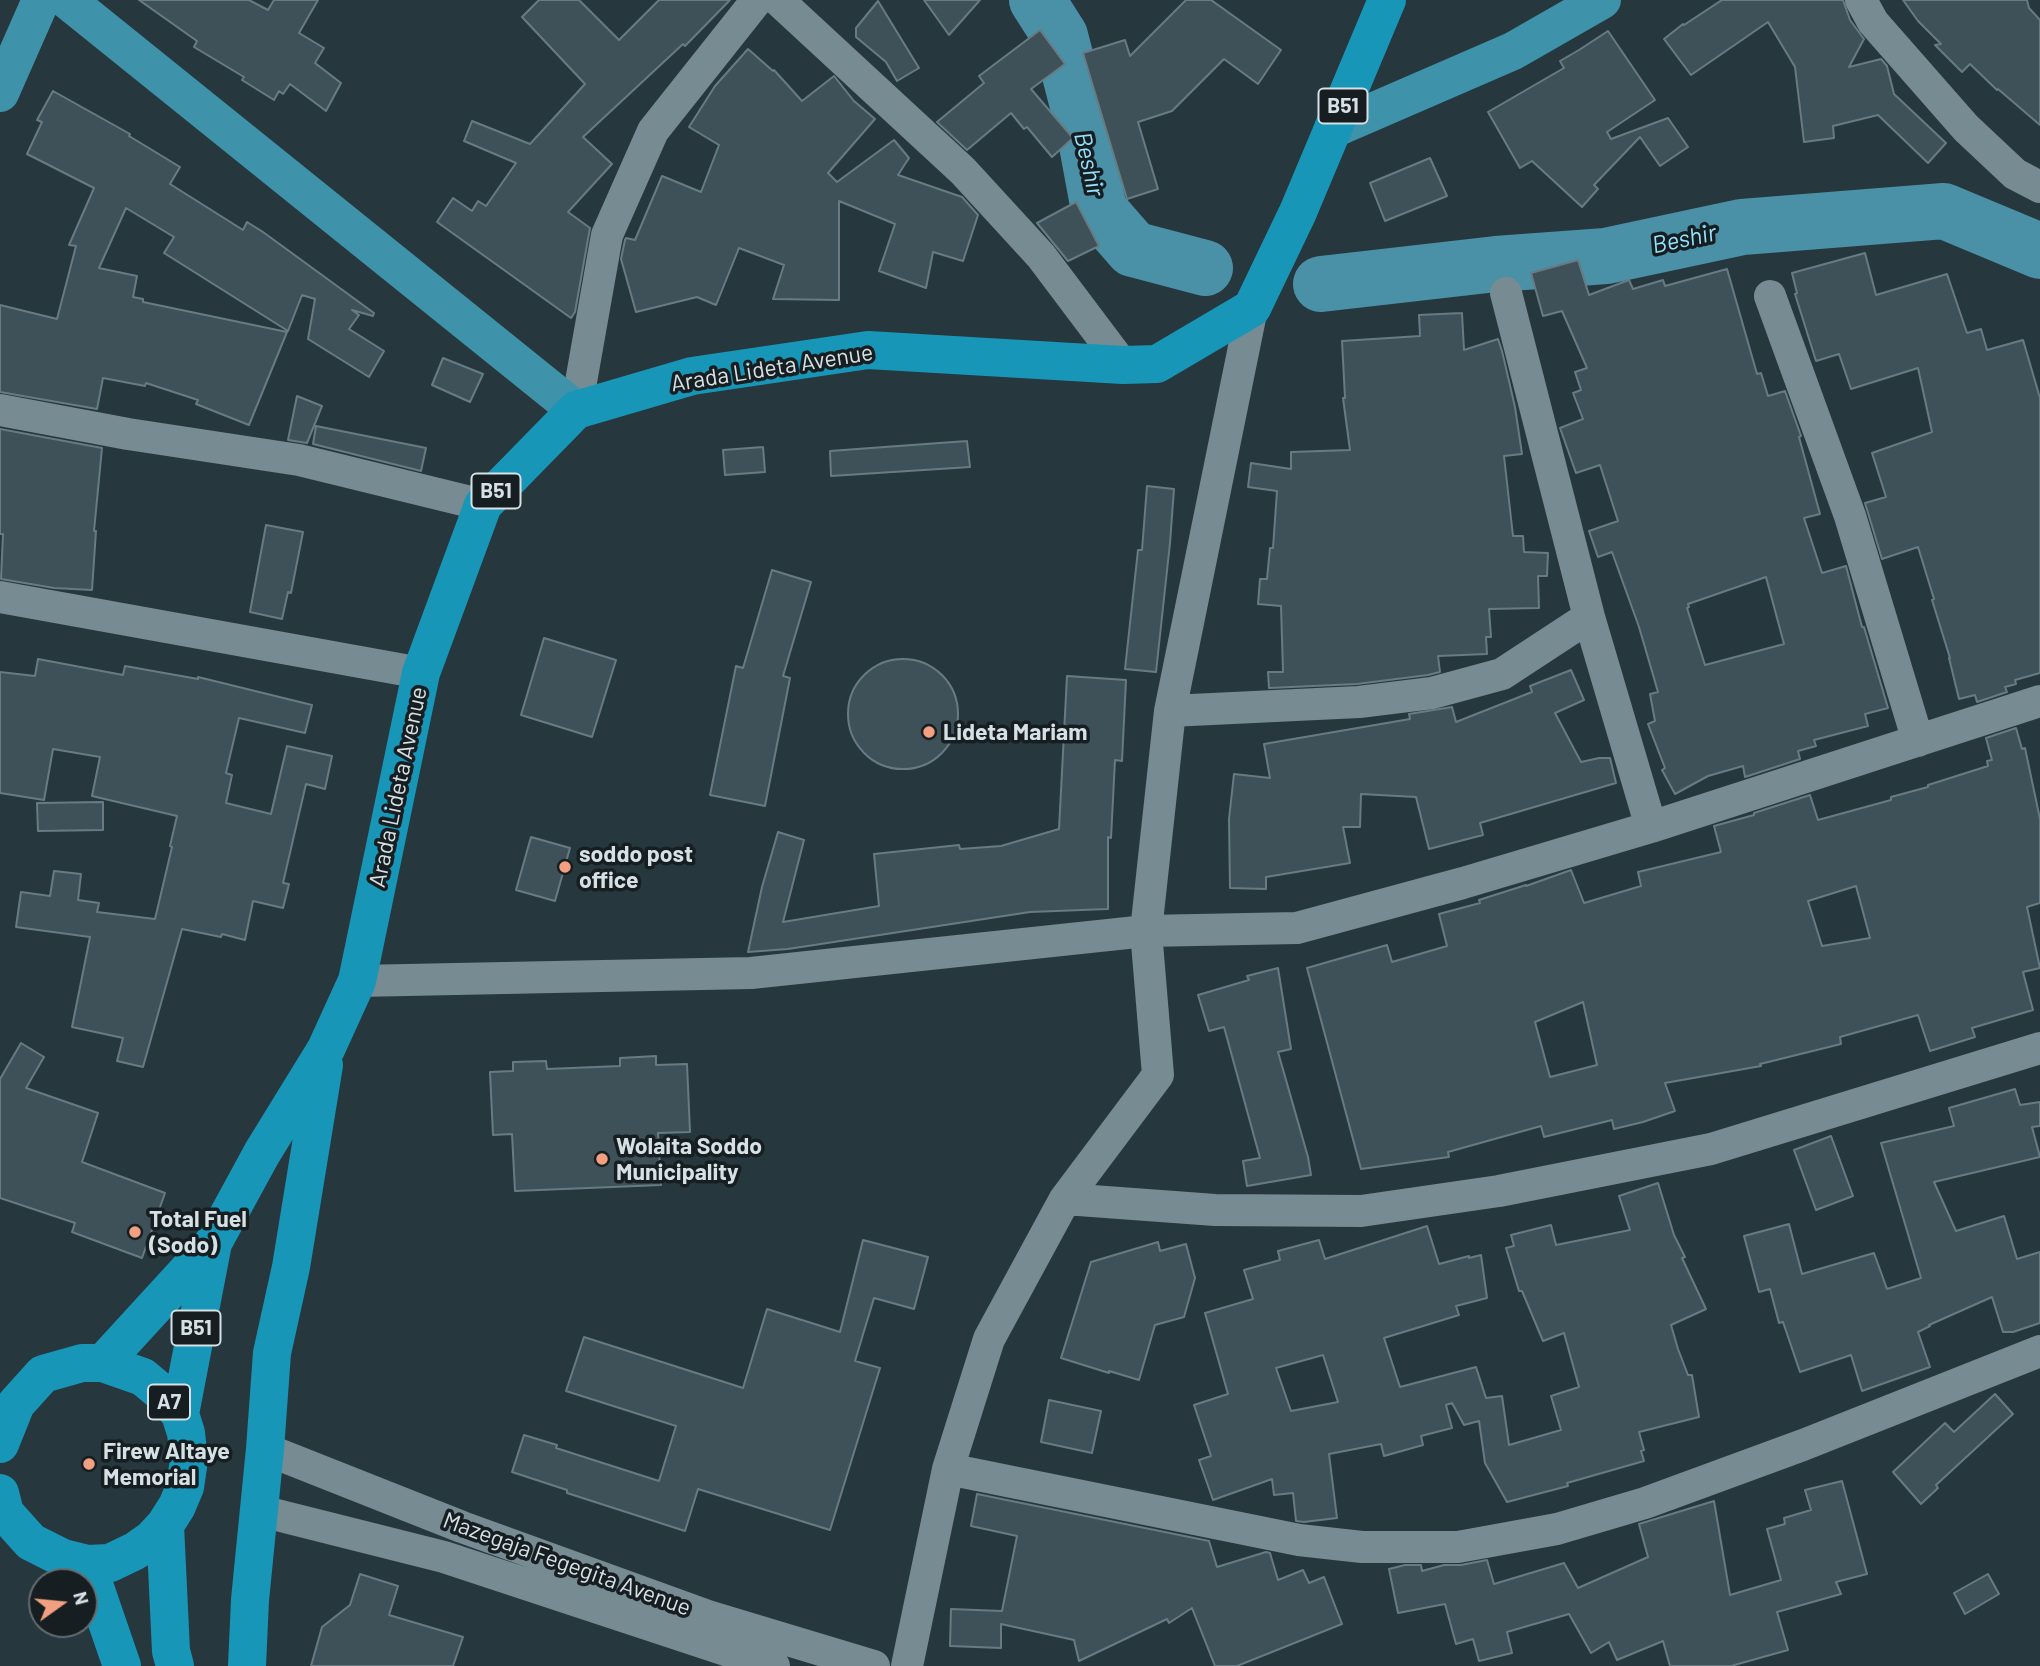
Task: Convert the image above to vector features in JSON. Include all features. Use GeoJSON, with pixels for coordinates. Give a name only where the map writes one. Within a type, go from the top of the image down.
{"type":"FeatureCollection","features":[{"type":"Feature","properties":{"kind":"highway","name":"B51"},"geometry":{"type":"LineString","coordinates":[[1252,308],[1298,212],[1387,0]]}},
{"type":"Feature","properties":{"kind":"highway","name":"Arada Lideta Avenue"},"geometry":{"type":"LineString","coordinates":[[213,1243],[262,1153],[326,1049],[357,981],[421,673],[483,505],[576,410],[692,376],[868,350],[1123,365],[1157,364],[1252,308]]}},
{"type":"Feature","properties":{"kind":"highway"},"geometry":{"type":"LineString","coordinates":[[247,1666],[257,1510],[265,1449],[272,1353],[291,1267],[326,1049]]}},
{"type":"Feature","properties":{"kind":"highway","name":"B51"},"geometry":{"type":"LineString","coordinates":[[103,1363],[213,1243]]}},
{"type":"Feature","properties":{"kind":"highway","name":"B51"},"geometry":{"type":"LineString","coordinates":[[180,1414],[213,1243]]}},
{"type":"Feature","properties":{"kind":"highway","name":"A7"},"geometry":{"type":"LineString","coordinates":[[0,1383],[82,1363],[103,1363],[143,1377],[162,1393],[180,1414],[186,1433],[189,1460],[177,1506],[165,1525],[135,1551],[110,1563],[87,1564],[63,1558],[31,1542],[5,1513],[0,1493]]}},
{"type":"Feature","properties":{"kind":"highway"},"geometry":{"type":"LineString","coordinates":[[0,1444],[16,1404],[43,1374]]}},
{"type":"Feature","properties":{"kind":"highway"},"geometry":{"type":"LineString","coordinates":[[165,1525],[171,1651],[175,1666]]}},
{"type":"Feature","properties":{"kind":"highway"},"geometry":{"type":"LineString","coordinates":[[87,1564],[122,1666]]}},
{"type":"Feature","properties":{"kind":"main road"},"geometry":{"type":"LineString","coordinates":[[0,93],[41,0]]}},
{"type":"Feature","properties":{"kind":"main road"},"geometry":{"type":"LineString","coordinates":[[67,0],[576,410]]}},
{"type":"Feature","properties":{"kind":"main road"},"geometry":{"type":"LineString","coordinates":[[1334,129],[1513,51],[1602,0]]}},
{"type":"Feature","properties":{"kind":"street"},"geometry":{"type":"LineString","coordinates":[[576,410],[607,235],[653,131],[757,0]]}},
{"type":"Feature","properties":{"kind":"street"},"geometry":{"type":"LineString","coordinates":[[778,0],[963,170],[1041,256],[1123,365]]}},
{"type":"Feature","properties":{"kind":"street"},"geometry":{"type":"LineString","coordinates":[[1860,0],[1873,22],[1966,128],[2015,174],[2040,187]]}},
{"type":"Feature","properties":{"kind":"street"},"geometry":{"type":"LineString","coordinates":[[1506,292],[1589,617],[1651,827]]}},
{"type":"Feature","properties":{"kind":"street"},"geometry":{"type":"LineString","coordinates":[[1770,296],[1850,516],[1918,741]]}},
{"type":"Feature","properties":{"kind":"street"},"geometry":{"type":"LineString","coordinates":[[907,1666],[948,1469],[989,1339],[1065,1199],[1158,1074],[1146,931],[1170,711],[1252,308]]}},
{"type":"Feature","properties":{"kind":"street"},"geometry":{"type":"LineString","coordinates":[[0,410],[128,434],[299,460],[483,505]]}},
{"type":"Feature","properties":{"kind":"street"},"geometry":{"type":"LineString","coordinates":[[0,597],[421,673]]}},
{"type":"Feature","properties":{"kind":"street"},"geometry":{"type":"LineString","coordinates":[[1170,711],[1359,702],[1432,694],[1502,674],[1589,617]]}},
{"type":"Feature","properties":{"kind":"street"},"geometry":{"type":"LineString","coordinates":[[357,981],[751,973],[1146,931],[1297,928],[1651,827],[2040,701]]}},
{"type":"Feature","properties":{"kind":"street"},"geometry":{"type":"LineString","coordinates":[[1065,1199],[1215,1210],[1361,1211],[1499,1191],[1711,1149],[2040,1048]]}},
{"type":"Feature","properties":{"kind":"street"},"geometry":{"type":"LineString","coordinates":[[948,1469],[1298,1540],[1362,1547],[1458,1547],[1557,1529],[1645,1503],[1803,1445],[2040,1351]]}},
{"type":"Feature","properties":{"kind":"street","name":"Mazegaja Fegegita Avenue"},"geometry":{"type":"LineString","coordinates":[[265,1449],[462,1527],[695,1611],[874,1666]]}},
{"type":"Feature","properties":{"kind":"street","name":"Mazegaja Fegegita Avenue"},"geometry":{"type":"LineString","coordinates":[[257,1510],[444,1557],[774,1666]]}},
{"type":"Feature","properties":{"kind":"building"},"geometry":{"type":"Polygon","coordinates":[[[139,0],[249,0],[268,10],[274,0],[318,0],[299,33],[324,48],[315,63],[341,83],[326,111],[290,84],[283,94],[279,91],[274,100],[242,80],[244,77],[194,47],[197,41],[139,0]]]}},
{"type":"Feature","properties":{"kind":"building"},"geometry":{"type":"Polygon","coordinates":[[[539,0],[579,0],[619,40],[659,0],[730,0],[685,46],[683,44],[583,137],[612,164],[568,212],[590,228],[575,312],[571,318],[437,222],[453,198],[472,211],[478,201],[486,206],[516,163],[464,141],[472,121],[530,144],[585,84],[522,17],[539,0]]]}},
{"type":"Feature","properties":{"kind":"building"},"geometry":{"type":"Polygon","coordinates":[[[924,0],[980,0],[949,35],[924,0]]]}},
{"type":"Feature","properties":{"kind":"building"},"geometry":{"type":"Polygon","coordinates":[[[1186,0],[1211,0],[1281,50],[1258,84],[1224,59],[1172,111],[1138,122],[1158,189],[1127,199],[1083,53],[1125,40],[1130,56],[1186,0]]]}},
{"type":"Feature","properties":{"kind":"building"},"geometry":{"type":"Polygon","coordinates":[[[1722,0],[1843,0],[1850,20],[1864,39],[1849,67],[1881,59],[1887,66],[1894,94],[1946,143],[1928,163],[1878,115],[1833,126],[1834,138],[1804,142],[1795,67],[1768,22],[1691,75],[1664,39],[1722,0]]]}},
{"type":"Feature","properties":{"kind":"building"},"geometry":{"type":"Polygon","coordinates":[[[1903,0],[2027,0],[2029,8],[2040,20],[2040,125],[1970,64],[1962,72],[1935,45],[1941,44],[1918,21],[1903,0]]]}},
{"type":"Feature","properties":{"kind":"building"},"geometry":{"type":"Polygon","coordinates":[[[878,1],[919,68],[897,81],[886,62],[856,37],[856,28],[878,1]]]}},
{"type":"Feature","properties":{"kind":"building"},"geometry":{"type":"Polygon","coordinates":[[[1040,30],[1065,64],[1031,89],[1073,138],[1052,157],[1027,127],[1024,129],[1011,113],[967,150],[937,122],[984,83],[979,76],[1040,30]]]}},
{"type":"Feature","properties":{"kind":"building"},"geometry":{"type":"Polygon","coordinates":[[[1608,31],[1655,100],[1607,132],[1611,139],[1668,118],[1688,147],[1660,166],[1640,137],[1594,185],[1598,189],[1582,207],[1532,161],[1520,168],[1488,112],[1564,68],[1560,61],[1608,31]]]}},
{"type":"Feature","properties":{"kind":"building"},"geometry":{"type":"Polygon","coordinates":[[[748,49],[774,70],[802,101],[834,76],[854,101],[875,119],[828,173],[837,182],[894,140],[909,158],[898,175],[962,197],[978,215],[963,261],[933,252],[926,288],[879,271],[895,224],[839,201],[839,300],[773,299],[784,265],[739,248],[716,305],[697,297],[636,312],[621,259],[625,240],[635,240],[662,176],[701,192],[719,145],[689,127],[715,86],[748,49]]]}},
{"type":"Feature","properties":{"kind":"building"},"geometry":{"type":"Polygon","coordinates":[[[53,91],[130,134],[129,136],[180,167],[170,184],[243,230],[247,222],[263,232],[374,313],[373,316],[352,310],[359,315],[349,329],[384,351],[369,377],[308,339],[315,299],[302,295],[288,331],[164,253],[174,237],[126,208],[99,268],[137,276],[133,297],[143,299],[143,302],[287,332],[249,425],[196,404],[198,400],[146,383],[145,386],[103,378],[97,409],[0,392],[0,305],[57,319],[76,246],[69,245],[94,188],[27,154],[42,122],[37,120],[53,91]]]}},
{"type":"Feature","properties":{"kind":"building"},"geometry":{"type":"Polygon","coordinates":[[[1430,158],[1447,196],[1385,221],[1370,183],[1430,158]]]}},
{"type":"Feature","properties":{"kind":"building"},"geometry":{"type":"Polygon","coordinates":[[[1076,202],[1099,246],[1068,261],[1037,223],[1076,202]]]}},
{"type":"Feature","properties":{"kind":"building"},"geometry":{"type":"Polygon","coordinates":[[[1865,253],[1876,295],[1947,274],[1967,333],[1981,329],[1987,350],[2023,340],[2040,398],[2040,673],[2015,680],[2016,684],[2005,687],[2007,692],[1977,702],[1975,695],[1959,699],[1918,547],[1882,559],[1865,503],[1886,497],[1872,453],[1932,432],[1918,368],[1851,389],[1839,354],[1816,361],[1795,294],[1797,293],[1792,273],[1865,253]]]}},
{"type":"Feature","properties":{"kind":"building"},"geometry":{"type":"Polygon","coordinates":[[[1578,260],[1589,295],[1629,280],[1633,289],[1663,280],[1665,286],[1727,269],[1757,374],[1761,373],[1768,396],[1785,391],[1801,436],[1799,437],[1820,514],[1804,518],[1822,573],[1846,566],[1888,708],[1865,714],[1868,726],[1814,740],[1816,746],[1798,751],[1800,759],[1745,777],[1743,766],[1708,776],[1675,794],[1662,770],[1665,768],[1648,724],[1655,721],[1650,694],[1658,692],[1639,627],[1612,552],[1598,557],[1589,531],[1618,521],[1600,465],[1576,473],[1560,428],[1583,419],[1573,393],[1581,390],[1575,372],[1587,368],[1562,311],[1543,316],[1531,273],[1578,260]],[[1766,577],[1688,604],[1705,665],[1784,644],[1766,577]]]}},
{"type":"Feature","properties":{"kind":"building"},"geometry":{"type":"Polygon","coordinates":[[[1462,313],[1464,350],[1498,339],[1502,351],[1522,454],[1504,456],[1513,536],[1523,536],[1524,552],[1548,553],[1547,576],[1538,576],[1539,608],[1489,609],[1491,637],[1486,637],[1487,654],[1438,656],[1440,672],[1357,684],[1269,688],[1268,672],[1283,672],[1281,606],[1258,604],[1260,579],[1267,579],[1270,548],[1273,548],[1277,491],[1248,487],[1251,463],[1291,469],[1291,452],[1350,450],[1343,398],[1342,341],[1420,336],[1419,315],[1462,313]]]}},
{"type":"Feature","properties":{"kind":"building"},"geometry":{"type":"Polygon","coordinates":[[[443,358],[483,374],[470,402],[432,385],[443,358]]]}},
{"type":"Feature","properties":{"kind":"building"},"geometry":{"type":"Polygon","coordinates":[[[297,396],[322,406],[307,443],[288,440],[297,396]]]}},
{"type":"Feature","properties":{"kind":"building"},"geometry":{"type":"Polygon","coordinates":[[[316,426],[426,448],[421,471],[313,444],[316,426]]]}},
{"type":"Feature","properties":{"kind":"building"},"geometry":{"type":"Polygon","coordinates":[[[0,429],[102,448],[94,531],[92,590],[54,588],[1,579],[3,534],[0,534],[0,429]]]}},
{"type":"Feature","properties":{"kind":"building"},"geometry":{"type":"Polygon","coordinates":[[[967,441],[970,467],[831,476],[830,451],[967,441]]]}},
{"type":"Feature","properties":{"kind":"building"},"geometry":{"type":"Polygon","coordinates":[[[763,447],[765,472],[725,475],[723,450],[763,447]]]}},
{"type":"Feature","properties":{"kind":"building"},"geometry":{"type":"Polygon","coordinates":[[[1147,486],[1174,489],[1156,672],[1125,669],[1138,550],[1142,550],[1147,486]]]}},
{"type":"Feature","properties":{"kind":"building"},"geometry":{"type":"Polygon","coordinates":[[[266,525],[303,532],[291,593],[288,592],[282,619],[250,612],[266,525]]]}},
{"type":"Feature","properties":{"kind":"building"},"geometry":{"type":"Polygon","coordinates":[[[772,570],[811,582],[783,676],[790,678],[765,806],[710,795],[736,666],[743,668],[772,570]]]}},
{"type":"Feature","properties":{"kind":"building"},"geometry":{"type":"Polygon","coordinates":[[[544,638],[616,660],[592,737],[521,715],[544,638]]]}},
{"type":"Feature","properties":{"kind":"building"},"geometry":{"type":"Polygon","coordinates":[[[38,659],[123,675],[125,666],[198,677],[312,705],[305,733],[239,718],[226,773],[232,775],[226,803],[271,814],[287,746],[332,756],[325,789],[306,784],[283,883],[289,884],[283,908],[253,901],[245,940],[182,929],[143,1067],[117,1061],[123,1038],[72,1027],[90,937],[16,927],[21,892],[50,896],[54,871],[81,874],[78,900],[99,903],[97,912],[155,919],[177,816],[92,796],[100,757],[53,749],[44,800],[0,793],[0,672],[35,676],[38,659]]]}},
{"type":"Feature","properties":{"kind":"building"},"geometry":{"type":"Polygon","coordinates":[[[903,659],[924,664],[942,675],[953,693],[958,714],[953,735],[942,753],[924,764],[903,769],[882,764],[864,753],[853,735],[848,714],[853,693],[864,675],[882,664],[903,659]]]}},
{"type":"Feature","properties":{"kind":"building"},"geometry":{"type":"Polygon","coordinates":[[[1571,670],[1584,700],[1555,713],[1581,762],[1610,758],[1616,783],[1480,823],[1483,835],[1429,849],[1416,797],[1361,794],[1360,827],[1343,827],[1350,863],[1266,877],[1266,889],[1230,888],[1229,819],[1234,774],[1270,778],[1264,744],[1410,719],[1409,714],[1452,707],[1456,722],[1532,692],[1530,686],[1571,670]]]}},
{"type":"Feature","properties":{"kind":"building"},"geometry":{"type":"Polygon","coordinates":[[[1067,676],[1126,680],[1122,761],[1115,760],[1111,838],[1108,837],[1108,909],[1030,912],[788,949],[748,952],[762,887],[778,832],[804,840],[783,922],[879,906],[874,854],[959,845],[960,849],[1001,846],[1059,829],[1067,676]]]}},
{"type":"Feature","properties":{"kind":"building"},"geometry":{"type":"Polygon","coordinates":[[[2016,728],[2022,749],[2025,748],[2040,819],[2040,903],[2027,907],[2040,968],[2023,972],[2033,1010],[1972,1028],[1975,1037],[1930,1051],[1918,1015],[1840,1037],[1841,1044],[1760,1064],[1761,1066],[1665,1083],[1675,1111],[1643,1122],[1614,1129],[1612,1120],[1544,1137],[1541,1126],[1448,1152],[1449,1157],[1361,1169],[1307,968],[1387,945],[1392,962],[1447,946],[1439,914],[1480,903],[1479,900],[1571,870],[1584,903],[1641,886],[1638,872],[1721,852],[1714,826],[1810,795],[1818,820],[1891,800],[1891,797],[1988,766],[1987,761],[1992,760],[1986,738],[2016,728]],[[1856,886],[1808,901],[1822,946],[1870,938],[1856,886]],[[1583,1002],[1535,1022],[1550,1077],[1597,1065],[1583,1002]]]}},
{"type":"Feature","properties":{"kind":"building"},"geometry":{"type":"Polygon","coordinates":[[[103,802],[103,830],[38,831],[37,803],[103,802]]]}},
{"type":"Feature","properties":{"kind":"building"},"geometry":{"type":"Polygon","coordinates":[[[531,837],[570,848],[555,901],[516,890],[531,837]]]}},
{"type":"Feature","properties":{"kind":"building"},"geometry":{"type":"Polygon","coordinates":[[[1278,968],[1291,1049],[1278,1052],[1311,1175],[1247,1186],[1243,1161],[1260,1158],[1224,1027],[1209,1031],[1198,995],[1249,980],[1247,976],[1278,968]]]}},
{"type":"Feature","properties":{"kind":"building"},"geometry":{"type":"Polygon","coordinates":[[[21,1043],[44,1057],[26,1088],[98,1113],[82,1162],[165,1193],[142,1258],[72,1232],[75,1223],[0,1198],[0,1079],[21,1043]]]}},
{"type":"Feature","properties":{"kind":"building"},"geometry":{"type":"Polygon","coordinates":[[[656,1056],[656,1065],[687,1064],[690,1132],[658,1133],[661,1185],[515,1191],[512,1134],[493,1135],[490,1072],[513,1071],[513,1062],[546,1061],[547,1069],[620,1066],[620,1058],[656,1056]]]}},
{"type":"Feature","properties":{"kind":"building"},"geometry":{"type":"Polygon","coordinates":[[[2015,1089],[2020,1105],[2040,1102],[2040,1126],[2032,1127],[2040,1157],[1934,1182],[1956,1231],[2004,1216],[2017,1259],[2040,1252],[2040,1323],[2013,1332],[2003,1332],[1992,1297],[1918,1332],[1930,1367],[1862,1391],[1851,1355],[1800,1372],[1783,1322],[1779,1323],[1770,1289],[1759,1292],[1744,1236],[1789,1224],[1802,1274],[1874,1253],[1887,1289],[1921,1278],[1881,1143],[1954,1126],[1949,1108],[2015,1089]]]}},
{"type":"Feature","properties":{"kind":"building"},"geometry":{"type":"Polygon","coordinates":[[[1831,1136],[1853,1196],[1816,1210],[1794,1150],[1831,1136]]]}},
{"type":"Feature","properties":{"kind":"building"},"geometry":{"type":"Polygon","coordinates":[[[1658,1183],[1674,1235],[1685,1257],[1682,1258],[1706,1309],[1671,1325],[1688,1375],[1692,1375],[1699,1417],[1639,1432],[1644,1461],[1567,1483],[1568,1486],[1507,1502],[1485,1463],[1479,1421],[1464,1425],[1452,1403],[1446,1405],[1452,1428],[1421,1436],[1423,1445],[1384,1456],[1381,1444],[1329,1454],[1337,1518],[1296,1521],[1293,1493],[1274,1495],[1272,1479],[1213,1500],[1199,1460],[1211,1456],[1194,1405],[1228,1394],[1205,1313],[1253,1299],[1244,1270],[1280,1260],[1278,1251],[1319,1240],[1325,1259],[1427,1226],[1439,1264],[1481,1255],[1487,1298],[1456,1306],[1459,1315],[1384,1338],[1400,1387],[1476,1367],[1486,1398],[1502,1396],[1509,1445],[1561,1430],[1551,1396],[1579,1387],[1564,1333],[1543,1341],[1522,1291],[1519,1291],[1506,1248],[1514,1246],[1511,1235],[1551,1225],[1556,1245],[1630,1230],[1619,1196],[1658,1183]],[[1323,1355],[1276,1368],[1291,1411],[1338,1402],[1323,1355]]]}},
{"type":"Feature","properties":{"kind":"building"},"geometry":{"type":"Polygon","coordinates":[[[863,1240],[928,1257],[914,1309],[874,1298],[855,1361],[880,1368],[830,1530],[698,1489],[685,1531],[567,1493],[567,1490],[512,1472],[524,1435],[659,1481],[676,1426],[566,1391],[584,1337],[743,1388],[767,1309],[840,1332],[863,1240]]]}},
{"type":"Feature","properties":{"kind":"building"},"geometry":{"type":"Polygon","coordinates":[[[1158,1242],[1160,1251],[1186,1244],[1195,1278],[1184,1317],[1155,1325],[1139,1380],[1061,1358],[1091,1262],[1158,1242]]]}},
{"type":"Feature","properties":{"kind":"building"},"geometry":{"type":"Polygon","coordinates":[[[1995,1394],[2013,1414],[1936,1485],[1938,1488],[1921,1504],[1893,1472],[1945,1423],[1954,1432],[1995,1394]]]}},
{"type":"Feature","properties":{"kind":"building"},"geometry":{"type":"Polygon","coordinates":[[[1049,1400],[1101,1411],[1092,1453],[1041,1442],[1049,1400]]]}},
{"type":"Feature","properties":{"kind":"building"},"geometry":{"type":"Polygon","coordinates":[[[1842,1481],[1867,1574],[1836,1582],[1841,1594],[1777,1612],[1788,1650],[1731,1666],[1670,1666],[1663,1641],[1617,1660],[1609,1642],[1591,1653],[1569,1614],[1507,1632],[1512,1653],[1479,1661],[1473,1639],[1456,1644],[1445,1604],[1398,1613],[1389,1569],[1421,1565],[1422,1571],[1444,1565],[1487,1560],[1494,1584],[1564,1563],[1578,1588],[1648,1557],[1639,1524],[1714,1501],[1730,1595],[1781,1580],[1767,1529],[1785,1524],[1784,1518],[1811,1510],[1805,1490],[1842,1481]]]}},
{"type":"Feature","properties":{"kind":"building"},"geometry":{"type":"Polygon","coordinates":[[[977,1494],[1209,1541],[1217,1567],[1270,1553],[1278,1580],[1303,1570],[1309,1583],[1324,1577],[1342,1624],[1237,1666],[1215,1666],[1192,1608],[1169,1623],[1167,1619],[1079,1661],[1074,1640],[1001,1624],[1001,1648],[950,1646],[951,1609],[1002,1611],[1017,1536],[971,1526],[977,1494]]]}},
{"type":"Feature","properties":{"kind":"building"},"geometry":{"type":"Polygon","coordinates":[[[360,1574],[398,1586],[389,1615],[463,1637],[453,1666],[311,1666],[322,1627],[350,1605],[360,1574]]]}},
{"type":"Feature","properties":{"kind":"building"},"geometry":{"type":"Polygon","coordinates":[[[1988,1574],[1999,1594],[1965,1614],[1954,1593],[1988,1574]]]}},
{"type":"Feature","properties":{"kind":"waterway","name":"Beshir"},"geometry":{"type":"LineString","coordinates":[[1037,0],[1060,36],[1084,129],[1099,210],[1133,249],[1205,268]]}},
{"type":"Feature","properties":{"kind":"waterway","name":"Beshir"},"geometry":{"type":"LineString","coordinates":[[1321,284],[1496,264],[1606,256],[1742,227],[1944,211],[2040,251]]}},
{"type":"Feature","properties":{"kind":"place","name":"Lideta Mariam"},"geometry":{"type":"Point","coordinates":[929,732]}},
{"type":"Feature","properties":{"kind":"place","name":"soddo post office"},"geometry":{"type":"Point","coordinates":[565,867]}},
{"type":"Feature","properties":{"kind":"place","name":"Wolaita Soddo Municipality"},"geometry":{"type":"Point","coordinates":[602,1159]}},
{"type":"Feature","properties":{"kind":"place","name":"Total Fuel (Sodo)"},"geometry":{"type":"Point","coordinates":[135,1232]}},
{"type":"Feature","properties":{"kind":"place","name":"Firew Altaye Memorial"},"geometry":{"type":"Point","coordinates":[89,1464]}}]}
